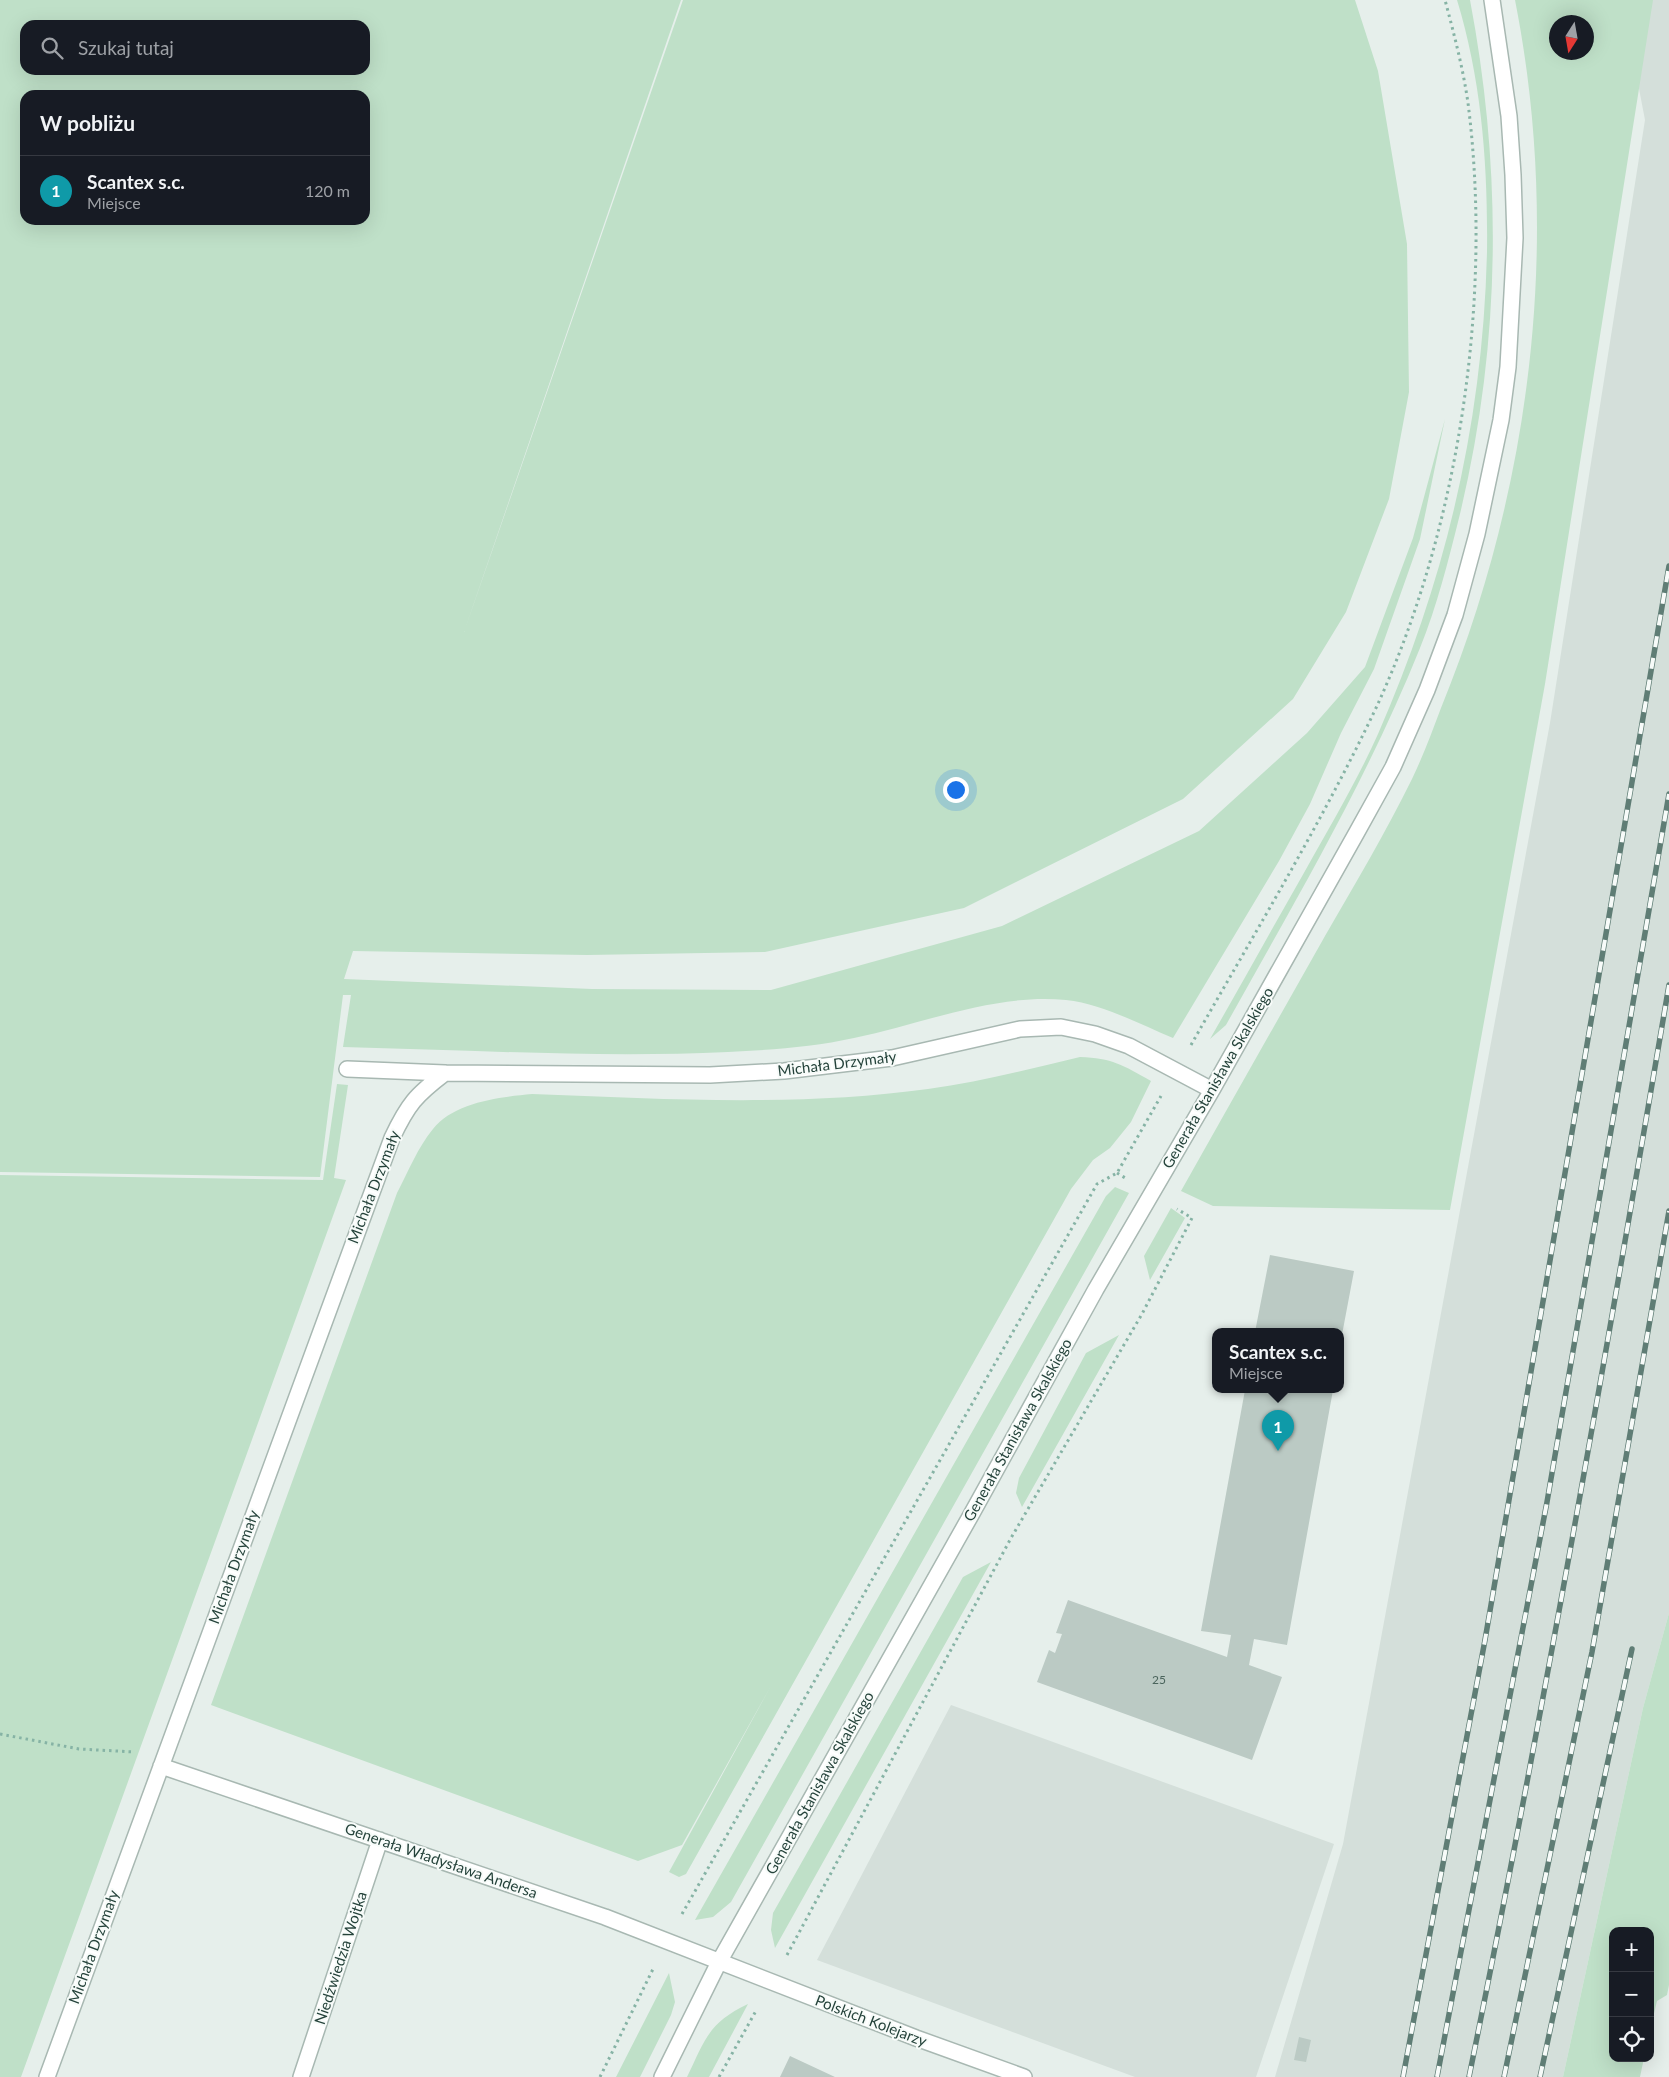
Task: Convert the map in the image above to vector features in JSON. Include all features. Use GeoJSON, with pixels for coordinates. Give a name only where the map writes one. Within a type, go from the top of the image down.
{"type":"FeatureCollection","features":[{"type":"Feature","properties":{"kind":"street","name":"Generała Stanisława Skalskiego"},"geometry":{"type":"LineString","coordinates":[[662,2077],[719,1962],[1096,1289],[1212,1090],[1361,824],[1410,732],[1455,615],[1489,482],[1506,376],[1515,238],[1510,116],[1492,0]]}},
{"type":"Feature","properties":{"kind":"street","name":"Michała Drzymały"},"geometry":{"type":"LineString","coordinates":[[347,1069],[445,1073],[710,1075],[784,1071],[892,1058],[1020,1029],[1061,1027],[1094,1034],[1129,1046],[1212,1090]]}},
{"type":"Feature","properties":{"kind":"street","name":"Michała Drzymały"},"geometry":{"type":"LineString","coordinates":[[46,2077],[392,1138],[406,1108],[423,1090],[445,1073]]}},
{"type":"Feature","properties":{"kind":"street","name":"Generała Władysława Andersa"},"geometry":{"type":"LineString","coordinates":[[163,1760],[380,1840],[667,1940],[719,1962]]}},
{"type":"Feature","properties":{"kind":"street","name":"Niedźwiedzia Wojtka"},"geometry":{"type":"LineString","coordinates":[[301,2077],[380,1840]]}},
{"type":"Feature","properties":{"kind":"street","name":"Polskich Kolejarzy"},"geometry":{"type":"LineString","coordinates":[[719,1962],[916,2038],[1024,2077]]}},
{"type":"Feature","properties":{"kind":"path"},"geometry":{"type":"LineString","coordinates":[[600,2077],[667,1940],[1097,1184],[1117,1173],[1176,1071],[1320,819],[1376,707],[1418,599],[1442,514],[1455,457],[1466,382],[1473,302],[1475,222],[1468,103],[1457,46],[1445,0]]}},
{"type":"Feature","properties":{"kind":"path"},"geometry":{"type":"LineString","coordinates":[[719,2077],[1011,1538],[1142,1314],[1192,1218],[1117,1173]]}},
{"type":"Feature","properties":{"kind":"path"},"geometry":{"type":"LineString","coordinates":[[0,1734],[79,1749],[163,1760]]}},
{"type":"Feature","properties":{"kind":"shaded area"},"geometry":{"type":"Polygon","coordinates":[[[1622,0],[1669,0],[1669,1613],[1643,1708],[1563,2077],[1275,2077],[1343,1844],[1550,723],[1645,120],[1622,0]]]}},
{"type":"Feature","properties":{"kind":"shaded area"},"geometry":{"type":"Polygon","coordinates":[[[951,1705],[1334,1844],[1256,2077],[1135,2077],[817,1960],[951,1705]]]}},
{"type":"Feature","properties":{"kind":"green space"},"geometry":{"type":"Polygon","coordinates":[[[0,0],[681,0],[464,632],[683,0],[1355,0],[1378,71],[1407,244],[1409,392],[1389,499],[1346,612],[1293,699],[1183,799],[964,908],[765,952],[587,955],[353,951],[344,979],[592,989],[771,990],[1002,926],[1199,831],[1307,733],[1365,667],[1413,538],[1445,419],[1420,539],[1374,669],[1341,733],[1310,804],[1279,861],[1173,1038],[1121,1015],[1094,1006],[1066,1000],[1039,999],[985,1005],[839,1041],[760,1050],[680,1054],[584,1054],[343,1047],[351,995],[343,995],[320,1177],[0,1172],[0,0]]]}},
{"type":"Feature","properties":{"kind":"green space"},"geometry":{"type":"Polygon","coordinates":[[[1457,0],[1470,0],[1481,65],[1492,195],[1493,260],[1490,324],[1483,389],[1473,453],[1459,518],[1432,616],[1420,648],[1377,745],[1354,793],[1304,886],[1226,1025],[1210,1039],[1343,803],[1378,734],[1402,676],[1423,617],[1441,558],[1456,498],[1469,438],[1478,377],[1484,315],[1487,252],[1485,156],[1482,124],[1466,31],[1457,0]]]}},
{"type":"Feature","properties":{"kind":"green space"},"geometry":{"type":"Polygon","coordinates":[[[1515,0],[1653,0],[1545,684],[1450,1210],[1213,1206],[1181,1191],[1392,819],[1420,762],[1472,623],[1498,537],[1517,449],[1530,360],[1536,270],[1536,180],[1529,90],[1515,0]]]}},
{"type":"Feature","properties":{"kind":"green space"},"geometry":{"type":"Polygon","coordinates":[[[1080,1057],[1117,1063],[1151,1081],[1131,1122],[1110,1148],[1093,1160],[1071,1189],[686,1874],[679,1877],[669,1872],[772,1684],[682,1845],[638,1861],[211,1705],[397,1193],[423,1144],[442,1120],[478,1102],[532,1094],[730,1100],[780,1100],[879,1095],[966,1083],[1080,1057]]]}},
{"type":"Feature","properties":{"kind":"green space"},"geometry":{"type":"Polygon","coordinates":[[[337,1084],[348,1085],[334,1178],[346,1180],[21,2077],[0,2077],[0,1175],[323,1180],[337,1084]]]}},
{"type":"Feature","properties":{"kind":"green space"},"geometry":{"type":"Polygon","coordinates":[[[1115,1187],[1129,1193],[731,1902],[713,1917],[695,1920],[1106,1196],[1115,1187]]]}},
{"type":"Feature","properties":{"kind":"green space"},"geometry":{"type":"Polygon","coordinates":[[[1171,1208],[1185,1218],[1150,1280],[1144,1256],[1171,1208]]]}},
{"type":"Feature","properties":{"kind":"green space"},"geometry":{"type":"Polygon","coordinates":[[[1119,1335],[1022,1507],[1016,1493],[1019,1478],[1086,1353],[1119,1335]]]}},
{"type":"Feature","properties":{"kind":"green space"},"geometry":{"type":"Polygon","coordinates":[[[991,1562],[775,1948],[771,1930],[773,1913],[963,1577],[991,1562]]]}},
{"type":"Feature","properties":{"kind":"green space"},"geometry":{"type":"Polygon","coordinates":[[[1669,1613],[1669,1985],[1667,1995],[1657,2001],[1654,2013],[1654,1927],[1609,1927],[1609,2062],[1643,2062],[1640,2077],[1563,2077],[1643,1708],[1669,1613]]]}},
{"type":"Feature","properties":{"kind":"green space"},"geometry":{"type":"Polygon","coordinates":[[[669,1973],[675,2002],[671,2015],[640,2077],[616,2077],[669,1973]]]}},
{"type":"Feature","properties":{"kind":"green space"},"geometry":{"type":"Polygon","coordinates":[[[748,2004],[709,2077],[687,2077],[709,2034],[724,2018],[748,2004]]]}},
{"type":"Feature","properties":{"kind":"building"},"geometry":{"type":"Polygon","coordinates":[[[1270,1255],[1354,1271],[1343,1328],[1256,1328],[1270,1255]]]}},
{"type":"Feature","properties":{"kind":"building"},"geometry":{"type":"Polygon","coordinates":[[[1244,1393],[1332,1393],[1287,1645],[1254,1639],[1249,1665],[1282,1677],[1252,1760],[1037,1682],[1049,1650],[1055,1653],[1062,1634],[1056,1633],[1068,1600],[1227,1657],[1231,1635],[1201,1631],[1244,1393]]]}},
{"type":"Feature","properties":{"kind":"building"},"geometry":{"type":"Polygon","coordinates":[[[1299,2037],[1311,2040],[1306,2062],[1294,2060],[1299,2037]]]}},
{"type":"Feature","properties":{"kind":"building"},"geometry":{"type":"Polygon","coordinates":[[[790,2056],[835,2077],[780,2077],[790,2056]]]}},
{"type":"Feature","properties":{"kind":"railway"},"geometry":{"type":"LineString","coordinates":[[1403,2077],[1485,1640],[1669,566]]}},
{"type":"Feature","properties":{"kind":"railway"},"geometry":{"type":"LineString","coordinates":[[1437,2077],[1547,1502],[1669,794]]}},
{"type":"Feature","properties":{"kind":"railway"},"geometry":{"type":"LineString","coordinates":[[1469,2077],[1523,1805],[1574,1532],[1669,985]]}},
{"type":"Feature","properties":{"kind":"railway"},"geometry":{"type":"LineString","coordinates":[[1504,2077],[1592,1652],[1669,1211]]}},
{"type":"Feature","properties":{"kind":"railway"},"geometry":{"type":"LineString","coordinates":[[1540,2077],[1632,1649]]}},
{"type":"Feature","properties":{"kind":"place","name":"Scantex s.c."},"geometry":{"type":"Point","coordinates":[1278,1451]}}]}
